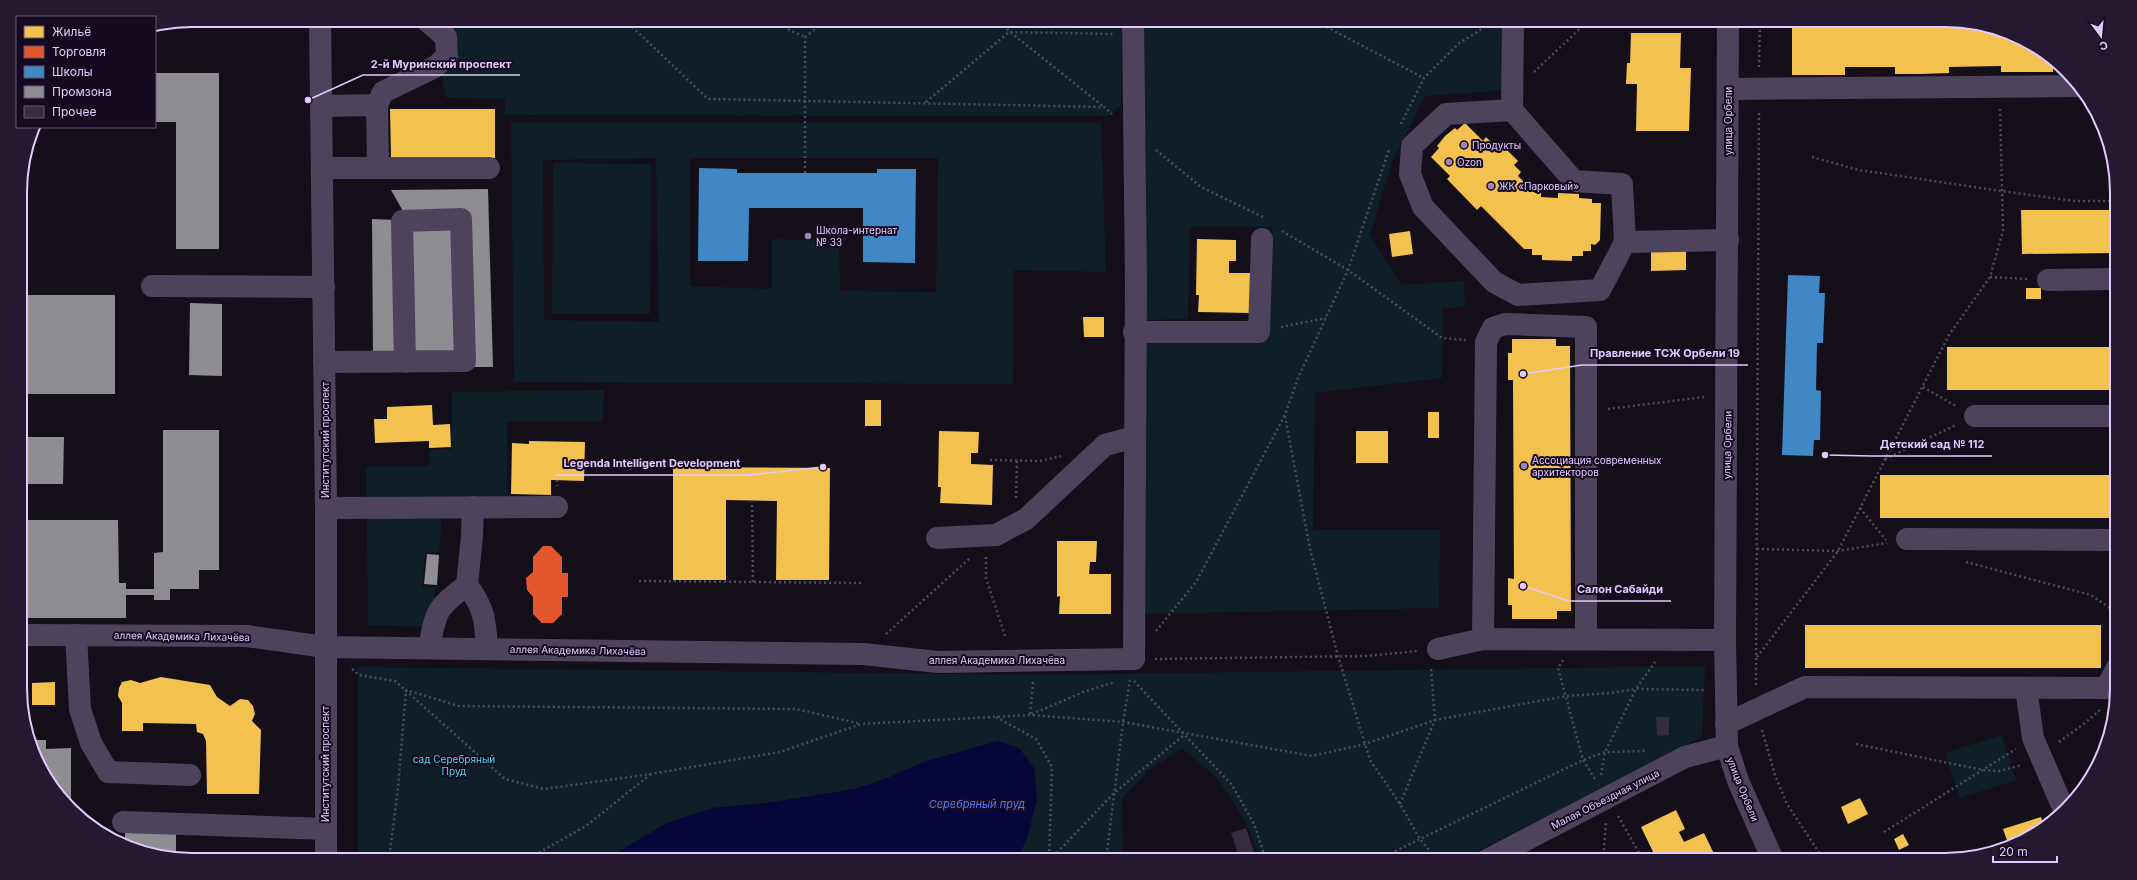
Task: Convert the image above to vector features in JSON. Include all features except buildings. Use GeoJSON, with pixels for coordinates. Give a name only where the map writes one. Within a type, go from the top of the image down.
{"type":"FeatureCollection","features":[{"type":"Feature","properties":{"kind":"street","name":"Институтский проспект"},"geometry":{"type":"LineString","coordinates":[[320,27],[326,508],[326,853]]}},
{"type":"Feature","properties":{"kind":"street"},"geometry":{"type":"LineString","coordinates":[[378,168],[376,105],[383,92],[435,67],[447,56],[446,37],[434,27]]}},
{"type":"Feature","properties":{"kind":"street"},"geometry":{"type":"LineString","coordinates":[[1132,668],[1135,437],[1133,27]]}},
{"type":"Feature","properties":{"kind":"street"},"geometry":{"type":"LineString","coordinates":[[1512,102],[1446,114],[1412,146],[1410,174],[1423,207],[1494,282],[1518,295],[1600,290],[1625,242],[1622,184],[1574,181],[1512,102],[1513,27]]}},
{"type":"Feature","properties":{"kind":"street","name":"улица Орбели"},"geometry":{"type":"LineString","coordinates":[[1728,27],[1725,640],[1727,746],[1738,781],[1771,853]]}},
{"type":"Feature","properties":{"kind":"street"},"geometry":{"type":"LineString","coordinates":[[1728,89],[1759,90],[2071,86]]}},
{"type":"Feature","properties":{"kind":"street"},"geometry":{"type":"LineString","coordinates":[[322,106],[376,105]]}},
{"type":"Feature","properties":{"kind":"street"},"geometry":{"type":"LineString","coordinates":[[323,168],[489,168]]}},
{"type":"Feature","properties":{"kind":"street"},"geometry":{"type":"LineString","coordinates":[[324,362],[405,362],[465,361],[461,220],[402,221],[405,362]]}},
{"type":"Feature","properties":{"kind":"street"},"geometry":{"type":"LineString","coordinates":[[1134,332],[1259,332],[1270,229]]}},
{"type":"Feature","properties":{"kind":"street"},"geometry":{"type":"LineString","coordinates":[[1625,242],[1728,240]]}},
{"type":"Feature","properties":{"kind":"street"},"geometry":{"type":"LineString","coordinates":[[2048,280],[2110,279]]}},
{"type":"Feature","properties":{"kind":"street"},"geometry":{"type":"LineString","coordinates":[[152,286],[324,287]]}},
{"type":"Feature","properties":{"kind":"street"},"geometry":{"type":"LineString","coordinates":[[1483,639],[1486,342],[1493,328],[1505,324],[1586,326],[1586,412],[1580,639]]}},
{"type":"Feature","properties":{"kind":"street"},"geometry":{"type":"LineString","coordinates":[[1975,416],[2110,416]]}},
{"type":"Feature","properties":{"kind":"street"},"geometry":{"type":"LineString","coordinates":[[936,538],[996,535],[1016,525],[1026,519],[1105,445],[1135,437]]}},
{"type":"Feature","properties":{"kind":"street"},"geometry":{"type":"LineString","coordinates":[[473,507],[467,586],[479,601],[485,619],[487,649]]}},
{"type":"Feature","properties":{"kind":"street"},"geometry":{"type":"LineString","coordinates":[[326,508],[557,507]]}},
{"type":"Feature","properties":{"kind":"street"},"geometry":{"type":"LineString","coordinates":[[1898,541],[1946,539],[2110,540]]}},
{"type":"Feature","properties":{"kind":"street"},"geometry":{"type":"LineString","coordinates":[[429,648],[434,618],[445,601],[467,586]]}},
{"type":"Feature","properties":{"kind":"street","name":"аллея Академика Лихачёва"},"geometry":{"type":"LineString","coordinates":[[27,635],[247,636],[325,647],[863,654],[938,662],[1023,660],[1132,668]]}},
{"type":"Feature","properties":{"kind":"street"},"geometry":{"type":"LineString","coordinates":[[76,635],[80,709],[91,743],[108,772],[190,775]]}},
{"type":"Feature","properties":{"kind":"street"},"geometry":{"type":"LineString","coordinates":[[1435,649],[1483,639],[1725,640]]}},
{"type":"Feature","properties":{"kind":"street"},"geometry":{"type":"LineString","coordinates":[[1726,724],[1805,687],[2106,688],[2110,681]]}},
{"type":"Feature","properties":{"kind":"street"},"geometry":{"type":"LineString","coordinates":[[2026,688],[2037,747],[2062,805]]}},
{"type":"Feature","properties":{"kind":"street","name":"Малая Объездная улица"},"geometry":{"type":"LineString","coordinates":[[1499,853],[1604,793],[1685,757],[1727,746]]}},
{"type":"Feature","properties":{"kind":"street"},"geometry":{"type":"LineString","coordinates":[[123,822],[326,829]]}},
{"type":"Feature","properties":{"kind":"path"},"geometry":{"type":"LineString","coordinates":[[632,27],[708,99],[1104,107]]}},
{"type":"Feature","properties":{"kind":"path"},"geometry":{"type":"LineString","coordinates":[[787,27],[787,29],[805,38]]}},
{"type":"Feature","properties":{"kind":"path"},"geometry":{"type":"LineString","coordinates":[[805,173],[805,38],[814,30],[814,27]]}},
{"type":"Feature","properties":{"kind":"path"},"geometry":{"type":"LineString","coordinates":[[1004,27],[1201,187],[1270,229],[1296,241],[1348,270],[1442,338]]}},
{"type":"Feature","properties":{"kind":"path"},"geometry":{"type":"LineString","coordinates":[[925,103],[1010,32],[1133,27]]}},
{"type":"Feature","properties":{"kind":"path"},"geometry":{"type":"LineString","coordinates":[[1327,27],[1424,78]]}},
{"type":"Feature","properties":{"kind":"path"},"geometry":{"type":"LineString","coordinates":[[1401,125],[1424,78],[1458,44],[1485,27]]}},
{"type":"Feature","properties":{"kind":"path"},"geometry":{"type":"LineString","coordinates":[[1512,102],[1582,27]]}},
{"type":"Feature","properties":{"kind":"path"},"geometry":{"type":"LineString","coordinates":[[1760,27],[1756,549],[1757,709],[1775,775],[1787,804],[1819,853]]}},
{"type":"Feature","properties":{"kind":"path"},"geometry":{"type":"LineString","coordinates":[[1756,658],[1838,551],[1949,335],[1990,277],[2003,231],[2000,87]]}},
{"type":"Feature","properties":{"kind":"path"},"geometry":{"type":"LineString","coordinates":[[1123,680],[1196,582],[1285,416],[1298,378],[1348,270],[1391,146]]}},
{"type":"Feature","properties":{"kind":"path"},"geometry":{"type":"LineString","coordinates":[[1812,157],[1860,170],[2001,191],[2075,201],[2110,200]]}},
{"type":"Feature","properties":{"kind":"path"},"geometry":{"type":"LineString","coordinates":[[1990,277],[2048,280]]}},
{"type":"Feature","properties":{"kind":"path"},"geometry":{"type":"LineString","coordinates":[[1259,332],[1326,318]]}},
{"type":"Feature","properties":{"kind":"path"},"geometry":{"type":"LineString","coordinates":[[1923,387],[1975,416]]}},
{"type":"Feature","properties":{"kind":"path"},"geometry":{"type":"LineString","coordinates":[[1586,412],[1711,396]]}},
{"type":"Feature","properties":{"kind":"path"},"geometry":{"type":"LineString","coordinates":[[1285,416],[1310,549],[1338,656],[1370,760],[1400,804],[1420,839],[1431,853]]}},
{"type":"Feature","properties":{"kind":"path"},"geometry":{"type":"LineString","coordinates":[[1884,459],[1975,416]]}},
{"type":"Feature","properties":{"kind":"path"},"geometry":{"type":"LineString","coordinates":[[990,460],[1040,461],[1069,454]]}},
{"type":"Feature","properties":{"kind":"path"},"geometry":{"type":"LineString","coordinates":[[1016,525],[1017,461]]}},
{"type":"Feature","properties":{"kind":"path"},"geometry":{"type":"LineString","coordinates":[[752,500],[753,582]]}},
{"type":"Feature","properties":{"kind":"path"},"geometry":{"type":"LineString","coordinates":[[1860,508],[1898,541]]}},
{"type":"Feature","properties":{"kind":"path"},"geometry":{"type":"LineString","coordinates":[[863,654],[996,535]]}},
{"type":"Feature","properties":{"kind":"path"},"geometry":{"type":"LineString","coordinates":[[996,535],[988,548],[985,563],[986,578],[1023,660],[1030,714]]}},
{"type":"Feature","properties":{"kind":"path"},"geometry":{"type":"LineString","coordinates":[[1946,539],[1957,560],[2091,595],[2110,608]]}},
{"type":"Feature","properties":{"kind":"path"},"geometry":{"type":"LineString","coordinates":[[1756,549],[1838,551],[1898,541]]}},
{"type":"Feature","properties":{"kind":"path"},"geometry":{"type":"LineString","coordinates":[[639,581],[863,583]]}},
{"type":"Feature","properties":{"kind":"path"},"geometry":{"type":"LineString","coordinates":[[1580,639],[1558,668],[1583,760],[1639,853]]}},
{"type":"Feature","properties":{"kind":"path"},"geometry":{"type":"LineString","coordinates":[[1132,668],[1338,656],[1368,656],[1435,649],[1431,670],[1435,720],[1400,804]]}},
{"type":"Feature","properties":{"kind":"path"},"geometry":{"type":"LineString","coordinates":[[1603,853],[1605,752],[1636,689],[1657,657]]}},
{"type":"Feature","properties":{"kind":"path"},"geometry":{"type":"LineString","coordinates":[[1107,853],[1123,722],[1132,668]]}},
{"type":"Feature","properties":{"kind":"path"},"geometry":{"type":"LineString","coordinates":[[1132,668],[1184,734],[1232,784],[1254,824],[1264,853]]}},
{"type":"Feature","properties":{"kind":"path"},"geometry":{"type":"LineString","coordinates":[[352,670],[359,675],[395,681],[505,778],[544,789],[651,774],[780,752],[861,724]]}},
{"type":"Feature","properties":{"kind":"path"},"geometry":{"type":"LineString","coordinates":[[1030,714],[1083,692],[1117,682]]}},
{"type":"Feature","properties":{"kind":"path"},"geometry":{"type":"LineString","coordinates":[[406,690],[459,706],[796,709],[861,724],[1030,714],[1123,722],[1312,756],[1365,744],[1435,720],[1566,696],[1611,693],[1636,689],[1725,690]]}},
{"type":"Feature","properties":{"kind":"path"},"geometry":{"type":"LineString","coordinates":[[390,853],[398,788],[406,690]]}},
{"type":"Feature","properties":{"kind":"path"},"geometry":{"type":"LineString","coordinates":[[1884,832],[1983,770],[2037,747],[2085,723],[2105,705]]}},
{"type":"Feature","properties":{"kind":"path"},"geometry":{"type":"LineString","coordinates":[[996,717],[1036,739],[1052,767],[1049,853]]}},
{"type":"Feature","properties":{"kind":"path"},"geometry":{"type":"LineString","coordinates":[[1056,853],[1114,793],[1184,734]]}},
{"type":"Feature","properties":{"kind":"path"},"geometry":{"type":"LineString","coordinates":[[1856,744],[1983,770],[1999,771],[2022,765],[2037,747]]}},
{"type":"Feature","properties":{"kind":"path"},"geometry":{"type":"LineString","coordinates":[[1391,853],[1583,760],[1605,752],[1648,751]]}},
{"type":"Feature","properties":{"kind":"path"},"geometry":{"type":"LineString","coordinates":[[538,853],[586,826],[651,774]]}},
{"type":"Feature","properties":{"kind":"green space"},"geometry":{"type":"Polygon","coordinates":[[[434,27],[1122,27],[1121,105],[1108,116],[505,115],[505,99],[446,98],[434,27]]]}},
{"type":"Feature","properties":{"kind":"green space"},"geometry":{"type":"Polygon","coordinates":[[[1142,27],[1502,27],[1506,90],[1425,96],[1393,160],[1370,235],[1402,285],[1464,281],[1465,307],[1443,308],[1442,378],[1315,393],[1313,530],[1440,530],[1439,608],[1144,614],[1145,338],[1268,340],[1272,227],[1190,227],[1188,319],[1144,320],[1142,27]]]}},
{"type":"Feature","properties":{"kind":"green space"},"geometry":{"type":"Polygon","coordinates":[[[511,123],[1101,123],[1106,272],[1014,270],[1013,384],[514,382],[511,123]],[[656,158],[543,160],[544,320],[659,322],[656,158]],[[690,158],[690,286],[772,289],[772,239],[839,241],[840,291],[936,292],[938,158],[690,158]]]}},
{"type":"Feature","properties":{"kind":"green space"},"geometry":{"type":"Polygon","coordinates":[[[553,163],[651,164],[650,314],[552,314],[553,163]]]}},
{"type":"Feature","properties":{"kind":"green space"},"geometry":{"type":"Polygon","coordinates":[[[604,390],[603,421],[507,421],[508,514],[442,516],[439,552],[425,553],[422,587],[435,588],[434,608],[430,627],[368,625],[366,467],[430,466],[429,450],[452,449],[452,392],[604,390]]]}},
{"type":"Feature","properties":{"kind":"green space","name":"сад Серебряный Пруд"},"geometry":{"type":"Polygon","coordinates":[[[1705,666],[1702,737],[1474,853],[1258,853],[1246,822],[1218,779],[1182,748],[1149,770],[1122,799],[1123,853],[1020,853],[1027,837],[1033,816],[1035,793],[1034,768],[885,779],[855,789],[767,803],[713,808],[667,823],[617,853],[358,853],[358,667],[1034,675],[1705,666]]]}},
{"type":"Feature","properties":{"kind":"green space"},"geometry":{"type":"Polygon","coordinates":[[[2002,735],[2016,780],[1960,798],[1945,753],[2002,735]]]}},
{"type":"Feature","properties":{"kind":"water","name":"Серебряный пруд"},"geometry":{"type":"Polygon","coordinates":[[[998,741],[1019,748],[1034,768],[1037,799],[1026,841],[1020,853],[617,853],[667,823],[713,808],[767,803],[855,789],[885,779],[926,761],[998,741]]]}},
{"type":"Feature","properties":{"kind":"place","name":"2-й Муринский проспект"},"geometry":{"type":"Point","coordinates":[308,100]}},
{"type":"Feature","properties":{"kind":"place","name":"Продукты"},"geometry":{"type":"Point","coordinates":[1464,145]}},
{"type":"Feature","properties":{"kind":"place","name":"Ozon"},"geometry":{"type":"Point","coordinates":[1449,162]}},
{"type":"Feature","properties":{"kind":"place","name":"ЖК «Парковый»"},"geometry":{"type":"Point","coordinates":[1491,186]}},
{"type":"Feature","properties":{"kind":"place","name":"Школа-интернат № 33"},"geometry":{"type":"Point","coordinates":[808,236]}},
{"type":"Feature","properties":{"kind":"place","name":"Правление ТСЖ Орбели 19"},"geometry":{"type":"Point","coordinates":[1523,374]}},
{"type":"Feature","properties":{"kind":"place","name":"Детский сад № 112"},"geometry":{"type":"Point","coordinates":[1825,455]}},
{"type":"Feature","properties":{"kind":"place","name":"Ассоциация современных архитекторов"},"geometry":{"type":"Point","coordinates":[1524,466]}},
{"type":"Feature","properties":{"kind":"place","name":"Legenda Intelligent Development"},"geometry":{"type":"Point","coordinates":[823,467]}},
{"type":"Feature","properties":{"kind":"place","name":"Салон Сабайди"},"geometry":{"type":"Point","coordinates":[1523,586]}}]}
